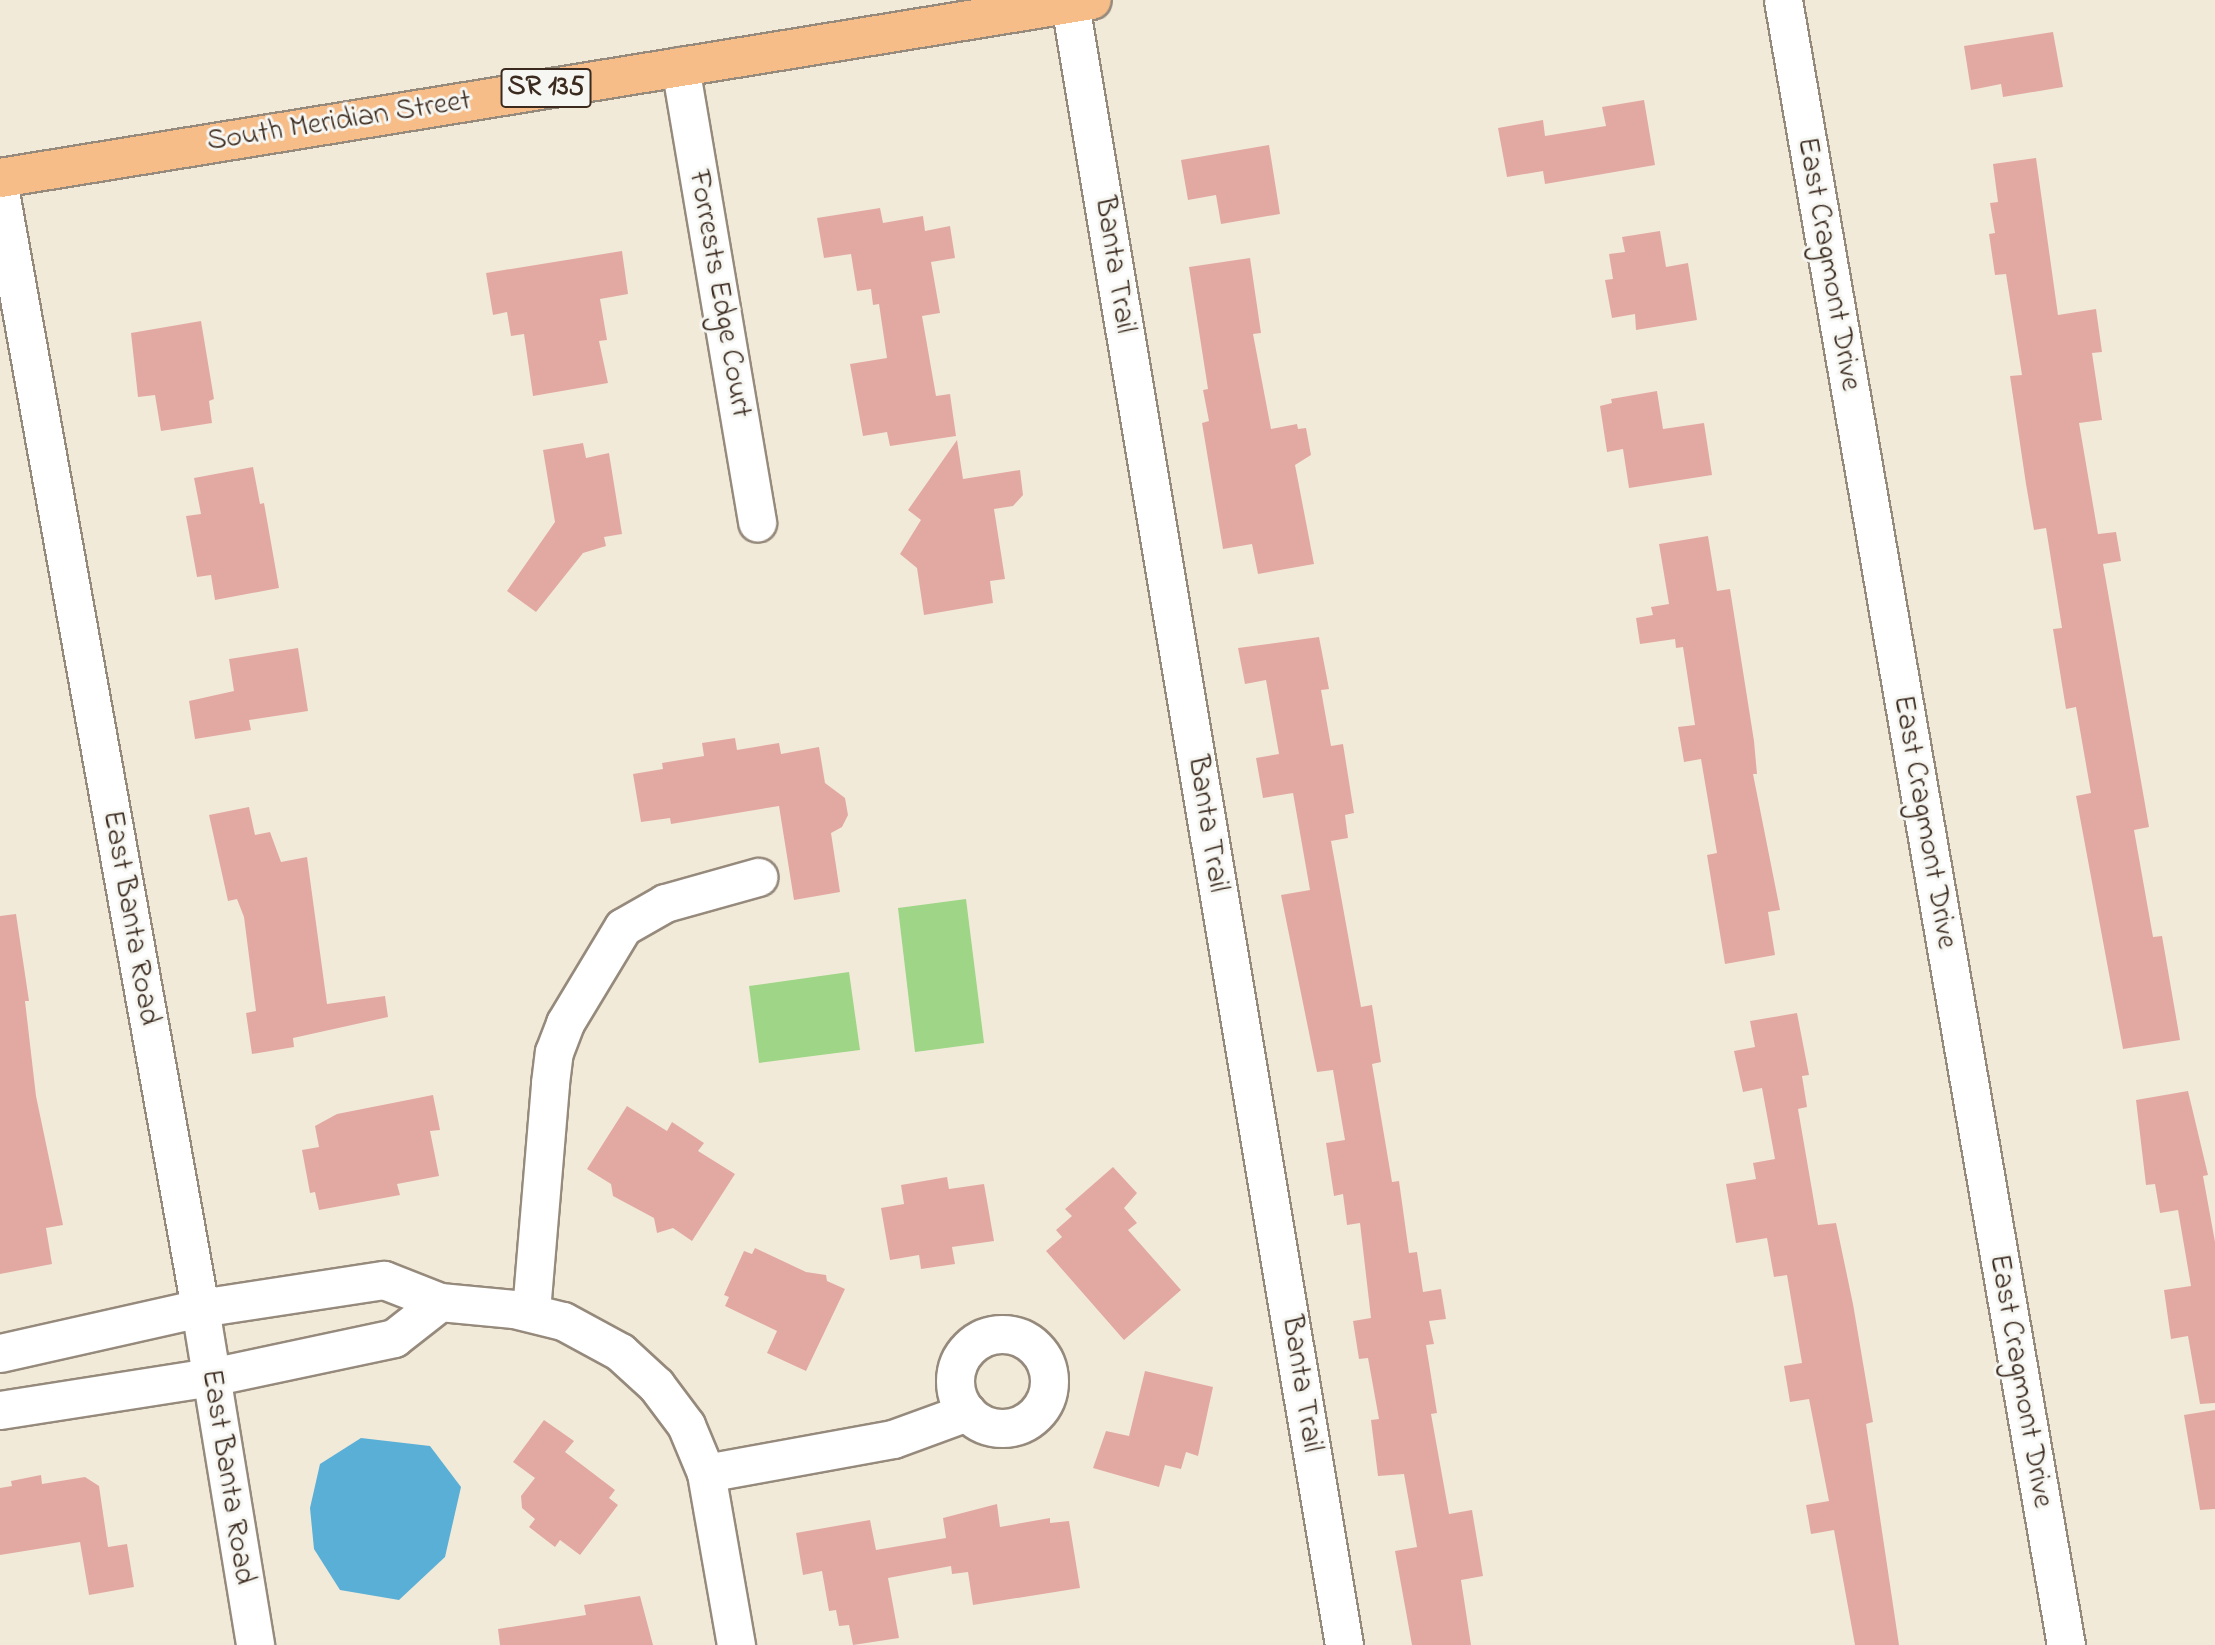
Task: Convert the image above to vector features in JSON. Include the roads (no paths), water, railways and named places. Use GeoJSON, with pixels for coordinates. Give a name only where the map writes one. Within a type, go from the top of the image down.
{"type":"FeatureCollection","features":[{"type":"Feature","properties":{"kind":"main road","name":"South Meridian Street"},"geometry":{"type":"LineString","coordinates":[[0,178],[1081,2]]}},
{"type":"Feature","properties":{"kind":"street","name":"East Cragmont Drive"},"geometry":{"type":"LineString","coordinates":[[1783,0],[2066,1645]]}},
{"type":"Feature","properties":{"kind":"street","name":"Banta Trail"},"geometry":{"type":"LineString","coordinates":[[1081,2],[1344,1645]]}},
{"type":"Feature","properties":{"kind":"street","name":"Forrests Edge Court"},"geometry":{"type":"LineString","coordinates":[[680,66],[757,523]]}},
{"type":"Feature","properties":{"kind":"street","name":"East Banta Road"},"geometry":{"type":"LineString","coordinates":[[0,192],[200,1308],[255,1645]]}},
{"type":"Feature","properties":{"kind":"street"},"geometry":{"type":"LineString","coordinates":[[531,1311],[550,1083],[554,1052],[565,1023],[623,927],[665,903],[758,877]]}},
{"type":"Feature","properties":{"kind":"street"},"geometry":{"type":"LineString","coordinates":[[0,1353],[200,1308],[384,1280],[440,1302],[531,1311],[591,1334],[645,1373],[686,1425],[706,1474],[736,1645]]}},
{"type":"Feature","properties":{"kind":"street"},"geometry":{"type":"LineString","coordinates":[[0,1410],[211,1377],[394,1338],[440,1302]]}},
{"type":"Feature","properties":{"kind":"street"},"geometry":{"type":"LineString","coordinates":[[706,1474],[893,1440],[967,1412]]}},
{"type":"Feature","properties":{"kind":"water"},"geometry":{"type":"Polygon","coordinates":[[[361,1438],[430,1446],[461,1487],[445,1557],[399,1600],[340,1590],[314,1549],[310,1508],[320,1464],[361,1438]]]}}]}
